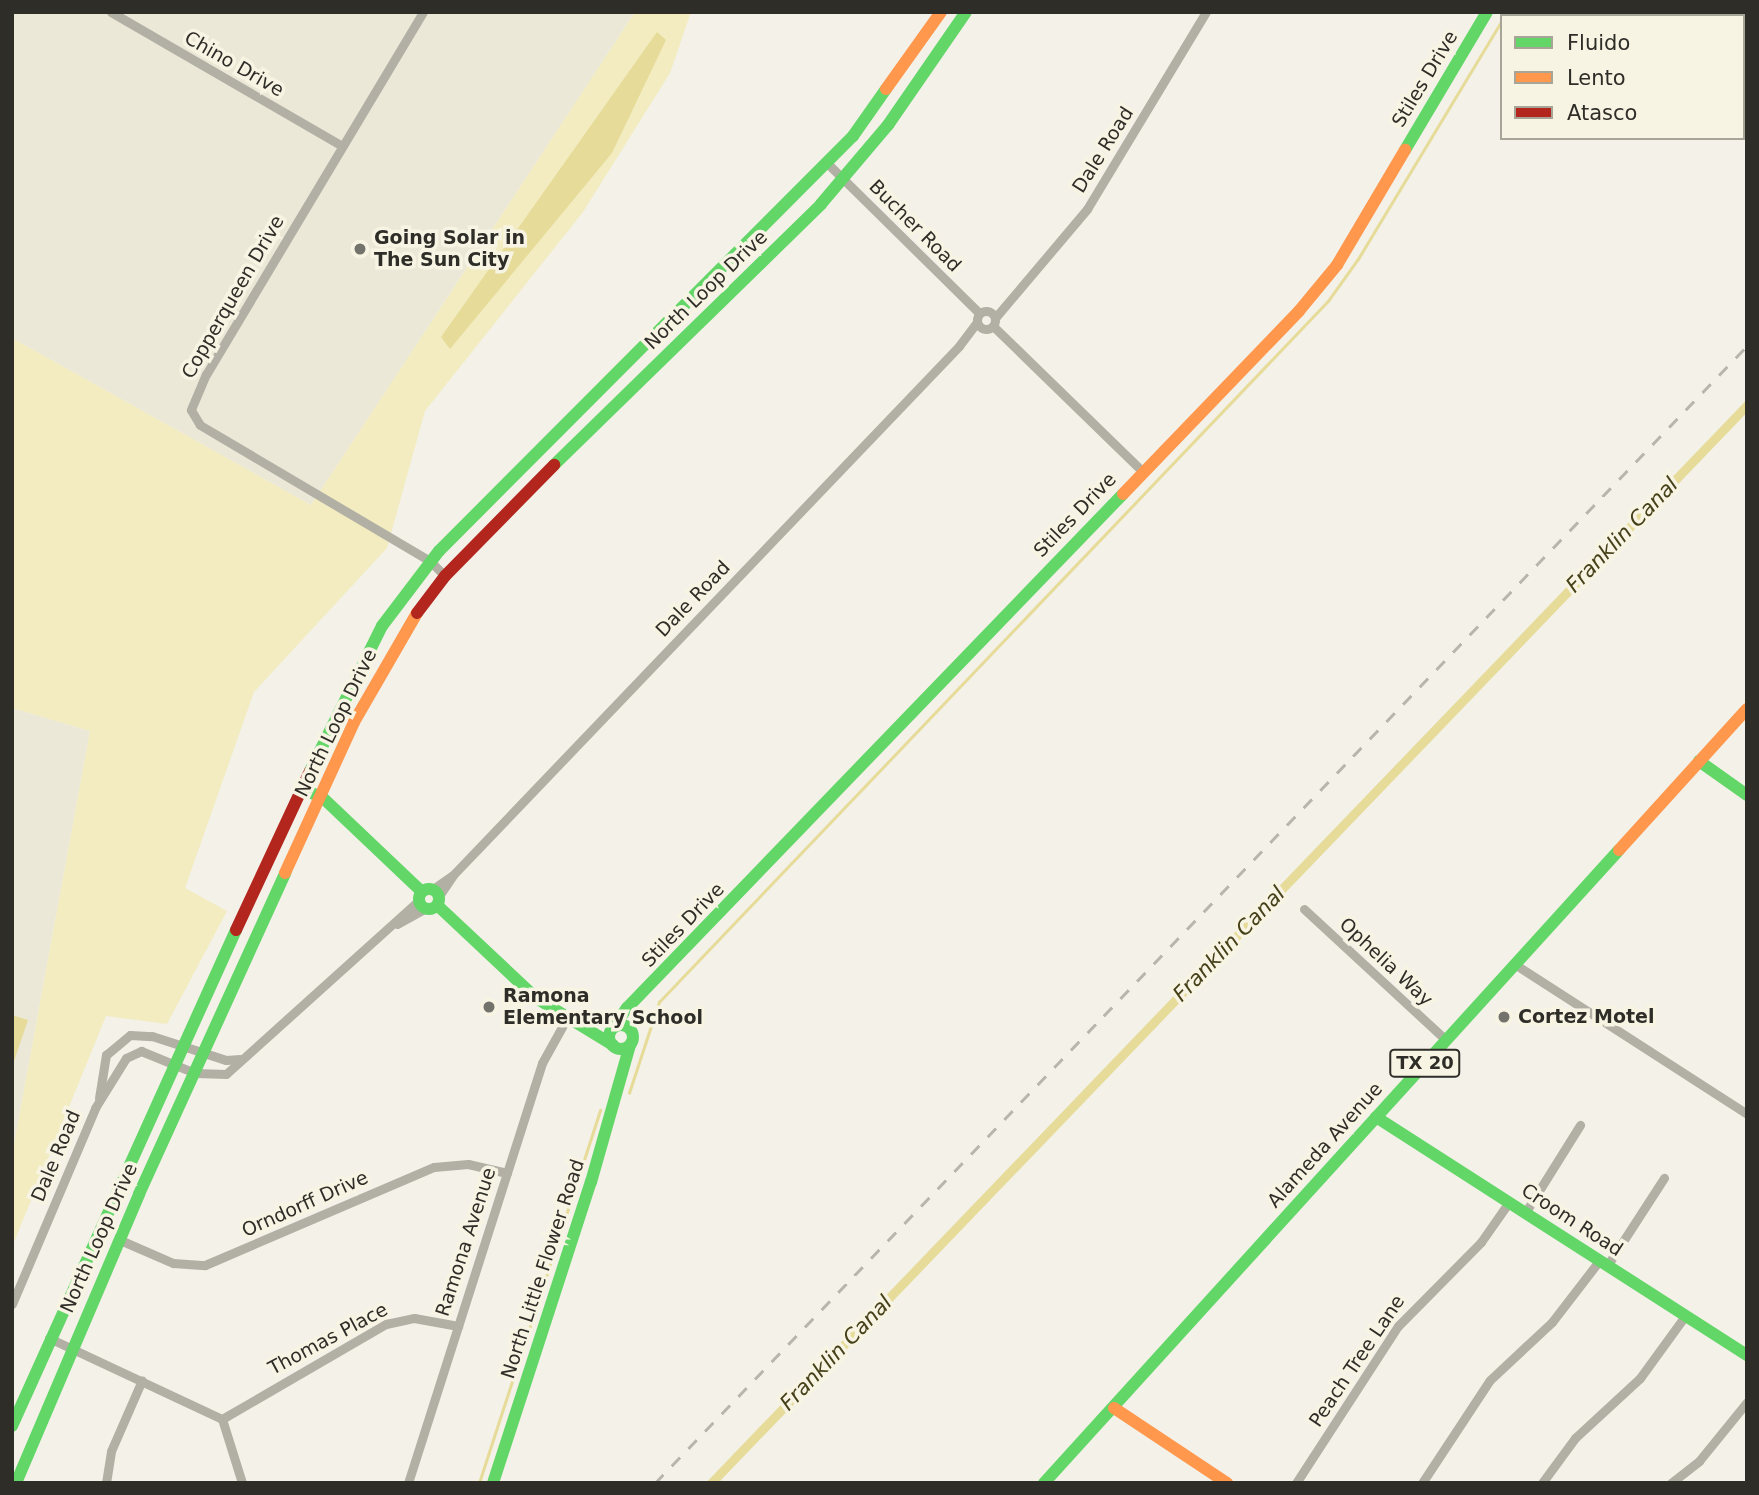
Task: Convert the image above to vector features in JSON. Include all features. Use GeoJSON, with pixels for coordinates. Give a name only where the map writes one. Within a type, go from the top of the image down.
{"type":"FeatureCollection","features":[{"type":"Feature","properties":{"kind":"main road","name":"North Loop Drive"},"geometry":{"type":"LineString","coordinates":[[12,1426],[48,1338],[301,789],[358,667],[393,608],[430,561],[827,163],[875,107],[942,12]]}},
{"type":"Feature","properties":{"kind":"main road","name":"North Loop Drive"},"geometry":{"type":"LineString","coordinates":[[16,1483],[71,1348],[372,685],[413,618],[445,576],[843,179],[935,61],[965,12]]}},
{"type":"Feature","properties":{"kind":"main road","name":"Stiles Drive"},"geometry":{"type":"LineString","coordinates":[[613,1029],[620,1014],[635,1003],[1299,311],[1337,265],[1487,12]]}},
{"type":"Feature","properties":{"kind":"main road"},"geometry":{"type":"LineString","coordinates":[[629,363],[644,378]]}},
{"type":"Feature","properties":{"kind":"main road","name":"Alameda Avenue"},"geometry":{"type":"LineString","coordinates":[[1044,1483],[1747,709]]}},
{"type":"Feature","properties":{"kind":"main road"},"geometry":{"type":"LineString","coordinates":[[1699,761],[1747,795]]}},
{"type":"Feature","properties":{"kind":"main road"},"geometry":{"type":"LineString","coordinates":[[301,789],[322,797],[536,998],[613,1046],[625,1065]]}},
{"type":"Feature","properties":{"kind":"main road"},"geometry":{"type":"LineString","coordinates":[[631,1039],[635,1003]]}},
{"type":"Feature","properties":{"kind":"main road"},"geometry":{"type":"LineString","coordinates":[[593,1032],[624,1026],[631,1039]]}},
{"type":"Feature","properties":{"kind":"main road"},"geometry":{"type":"LineString","coordinates":[[613,1029],[613,1046]]}},
{"type":"Feature","properties":{"kind":"main road"},"geometry":{"type":"LineString","coordinates":[[613,1046],[631,1039]]}},
{"type":"Feature","properties":{"kind":"main road","name":"North Little Flower Road"},"geometry":{"type":"LineString","coordinates":[[493,1483],[631,1039]]}},
{"type":"Feature","properties":{"kind":"main road","name":"Croom Road"},"geometry":{"type":"LineString","coordinates":[[1376,1117],[1747,1355]]}},
{"type":"Feature","properties":{"kind":"main road"},"geometry":{"type":"LineString","coordinates":[[1114,1408],[1227,1483]]}},
{"type":"Feature","properties":{"kind":"street","name":"Chino Drive"},"geometry":{"type":"LineString","coordinates":[[111,12],[340,145]]}},
{"type":"Feature","properties":{"kind":"street","name":"Copperqueen Drive"},"geometry":{"type":"LineString","coordinates":[[423,12],[340,145],[206,374],[191,410],[200,425],[240,452],[430,561],[445,576]]}},
{"type":"Feature","properties":{"kind":"street","name":"Dale Road"},"geometry":{"type":"LineString","coordinates":[[959,346],[991,325],[1012,294],[1087,209],[1206,12]]}},
{"type":"Feature","properties":{"kind":"street","name":"Bucher Road"},"geometry":{"type":"LineString","coordinates":[[827,163],[981,315]]}},
{"type":"Feature","properties":{"kind":"street","name":"Dale Road"},"geometry":{"type":"LineString","coordinates":[[12,1304],[99,1100],[134,1052],[195,1073],[218,1076],[234,1069],[240,1059],[453,875],[959,346],[981,315],[1012,294]]}},
{"type":"Feature","properties":{"kind":"street"},"geometry":{"type":"LineString","coordinates":[[981,315],[1143,472]]}},
{"type":"Feature","properties":{"kind":"street"},"geometry":{"type":"LineString","coordinates":[[981,315],[991,325]]}},
{"type":"Feature","properties":{"kind":"street","name":"Ophelia Way"},"geometry":{"type":"LineString","coordinates":[[1304,909],[1446,1040]]}},
{"type":"Feature","properties":{"kind":"street"},"geometry":{"type":"LineString","coordinates":[[1516,965],[1747,1114]]}},
{"type":"Feature","properties":{"kind":"street","name":"Ramona Avenue"},"geometry":{"type":"LineString","coordinates":[[408,1483],[542,1063],[568,1017]]}},
{"type":"Feature","properties":{"kind":"street","name":"Dale Road"},"geometry":{"type":"LineString","coordinates":[[99,1100],[102,1062],[119,1041],[143,1034],[204,1053],[240,1059]]}},
{"type":"Feature","properties":{"kind":"street"},"geometry":{"type":"LineString","coordinates":[[1525,1213],[1580,1125]]}},
{"type":"Feature","properties":{"kind":"street","name":"Orndorff Drive"},"geometry":{"type":"LineString","coordinates":[[120,1240],[173,1264],[205,1265],[434,1167],[468,1164],[507,1172]]}},
{"type":"Feature","properties":{"kind":"street"},"geometry":{"type":"LineString","coordinates":[[1423,1483],[1490,1380],[1552,1322],[1603,1263],[1664,1178]]}},
{"type":"Feature","properties":{"kind":"street","name":"Peach Tree Lane"},"geometry":{"type":"LineString","coordinates":[[1297,1483],[1398,1326],[1481,1242],[1508,1202]]}},
{"type":"Feature","properties":{"kind":"street"},"geometry":{"type":"LineString","coordinates":[[1542,1483],[1575,1438],[1645,1372],[1685,1315]]}},
{"type":"Feature","properties":{"kind":"street","name":"Thomas Place"},"geometry":{"type":"LineString","coordinates":[[222,1419],[386,1324],[414,1318],[458,1326]]}},
{"type":"Feature","properties":{"kind":"street"},"geometry":{"type":"LineString","coordinates":[[48,1338],[222,1419],[242,1483]]}},
{"type":"Feature","properties":{"kind":"street"},"geometry":{"type":"LineString","coordinates":[[106,1483],[111,1451],[142,1380]]}},
{"type":"Feature","properties":{"kind":"street"},"geometry":{"type":"LineString","coordinates":[[1671,1483],[1699,1461],[1747,1402]]}},
{"type":"Feature","properties":{"kind":"shaded area"},"geometry":{"type":"Polygon","coordinates":[[[12,12],[635,12],[311,505],[12,338],[12,12]]]}},
{"type":"Feature","properties":{"kind":"shaded area"},"geometry":{"type":"Polygon","coordinates":[[[635,12],[691,12],[670,73],[583,212],[425,411],[387,548],[254,692],[185,888],[227,911],[167,1024],[106,1016],[12,1247],[12,1155],[90,731],[12,708],[12,338],[311,505],[635,12]]]}},
{"type":"Feature","properties":{"kind":"shaded area"},"geometry":{"type":"Polygon","coordinates":[[[657,32],[666,40],[612,153],[450,349],[441,337],[657,32]]]}},
{"type":"Feature","properties":{"kind":"shaded area"},"geometry":{"type":"Polygon","coordinates":[[[12,708],[90,731],[12,1155],[12,708]]]}},
{"type":"Feature","properties":{"kind":"shaded area"},"geometry":{"type":"Polygon","coordinates":[[[12,1015],[28,1020],[12,1067],[12,1015]]]}},
{"type":"Feature","properties":{"kind":"waterway"},"geometry":{"type":"LineString","coordinates":[[629,1093],[659,1002],[1328,301],[1358,259],[1500,23]]}},
{"type":"Feature","properties":{"kind":"waterway","name":"Franklin Canal"},"geometry":{"type":"LineString","coordinates":[[711,1483],[1747,405]]}},
{"type":"Feature","properties":{"kind":"waterway"},"geometry":{"type":"LineString","coordinates":[[479,1483],[600,1110]]}},
{"type":"Feature","properties":{"kind":"railway"},"geometry":{"type":"LineString","coordinates":[[655,1483],[1747,346]]}},
{"type":"Feature","properties":{"kind":"traffic: fast"},"geometry":{"type":"LineString","coordinates":[[554,465],[821,204],[888,125],[966,12]]}},
{"type":"Feature","properties":{"kind":"traffic: fast"},"geometry":{"type":"LineString","coordinates":[[1405,150],[1487,12]]}},
{"type":"Feature","properties":{"kind":"traffic: fast"},"geometry":{"type":"LineString","coordinates":[[310,771],[382,626],[439,551],[853,136],[886,89]]}},
{"type":"Feature","properties":{"kind":"traffic: fast"},"geometry":{"type":"LineString","coordinates":[[614,1027],[627,1008],[1123,494]]}},
{"type":"Feature","properties":{"kind":"traffic: fast"},"geometry":{"type":"LineString","coordinates":[[1699,761],[1747,795]]}},
{"type":"Feature","properties":{"kind":"traffic: fast"},"geometry":{"type":"LineString","coordinates":[[301,789],[322,797],[422,892]]}},
{"type":"Feature","properties":{"kind":"traffic: fast"},"geometry":{"type":"LineString","coordinates":[[1044,1483],[1619,850]]}},
{"type":"Feature","properties":{"kind":"traffic: fast"},"geometry":{"type":"LineString","coordinates":[[16,1483],[139,1194],[285,873]]}},
{"type":"Feature","properties":{"kind":"traffic: fast"},"geometry":{"type":"LineString","coordinates":[[429,889],[436,892],[439,899],[436,906],[429,909],[422,906],[419,899],[422,892],[429,889]]}},
{"type":"Feature","properties":{"kind":"traffic: fast"},"geometry":{"type":"LineString","coordinates":[[437,905],[536,998],[613,1045]]}},
{"type":"Feature","properties":{"kind":"traffic: fast"},"geometry":{"type":"LineString","coordinates":[[12,1426],[236,930]]}},
{"type":"Feature","properties":{"kind":"traffic: fast"},"geometry":{"type":"LineString","coordinates":[[621,1025],[629,1029],[633,1037],[629,1045],[621,1049],[613,1045],[609,1037],[613,1029],[621,1025]]}},
{"type":"Feature","properties":{"kind":"traffic: fast"},"geometry":{"type":"LineString","coordinates":[[493,1483],[591,1182],[630,1045]]}},
{"type":"Feature","properties":{"kind":"traffic: fast"},"geometry":{"type":"LineString","coordinates":[[1376,1117],[1747,1355]]}},
{"type":"Feature","properties":{"kind":"traffic: slow"},"geometry":{"type":"LineString","coordinates":[[886,89],[941,12]]}},
{"type":"Feature","properties":{"kind":"traffic: slow"},"geometry":{"type":"LineString","coordinates":[[1123,494],[1299,311],[1337,265],[1405,150]]}},
{"type":"Feature","properties":{"kind":"traffic: slow"},"geometry":{"type":"LineString","coordinates":[[285,873],[354,722],[417,613]]}},
{"type":"Feature","properties":{"kind":"traffic: slow"},"geometry":{"type":"LineString","coordinates":[[1619,850],[1747,709]]}},
{"type":"Feature","properties":{"kind":"traffic: slow"},"geometry":{"type":"LineString","coordinates":[[1114,1408],[1227,1483]]}},
{"type":"Feature","properties":{"kind":"traffic: jam"},"geometry":{"type":"LineString","coordinates":[[417,613],[445,576],[554,465]]}},
{"type":"Feature","properties":{"kind":"traffic: jam"},"geometry":{"type":"LineString","coordinates":[[236,930],[310,771]]}},
{"type":"Feature","properties":{"kind":"place","name":"Going Solar in The Sun City"},"geometry":{"type":"Point","coordinates":[360,249]}},
{"type":"Feature","properties":{"kind":"place","name":"Ramona Elementary School"},"geometry":{"type":"Point","coordinates":[489,1007]}},
{"type":"Feature","properties":{"kind":"place","name":"Cortez Motel"},"geometry":{"type":"Point","coordinates":[1504,1017]}}]}
